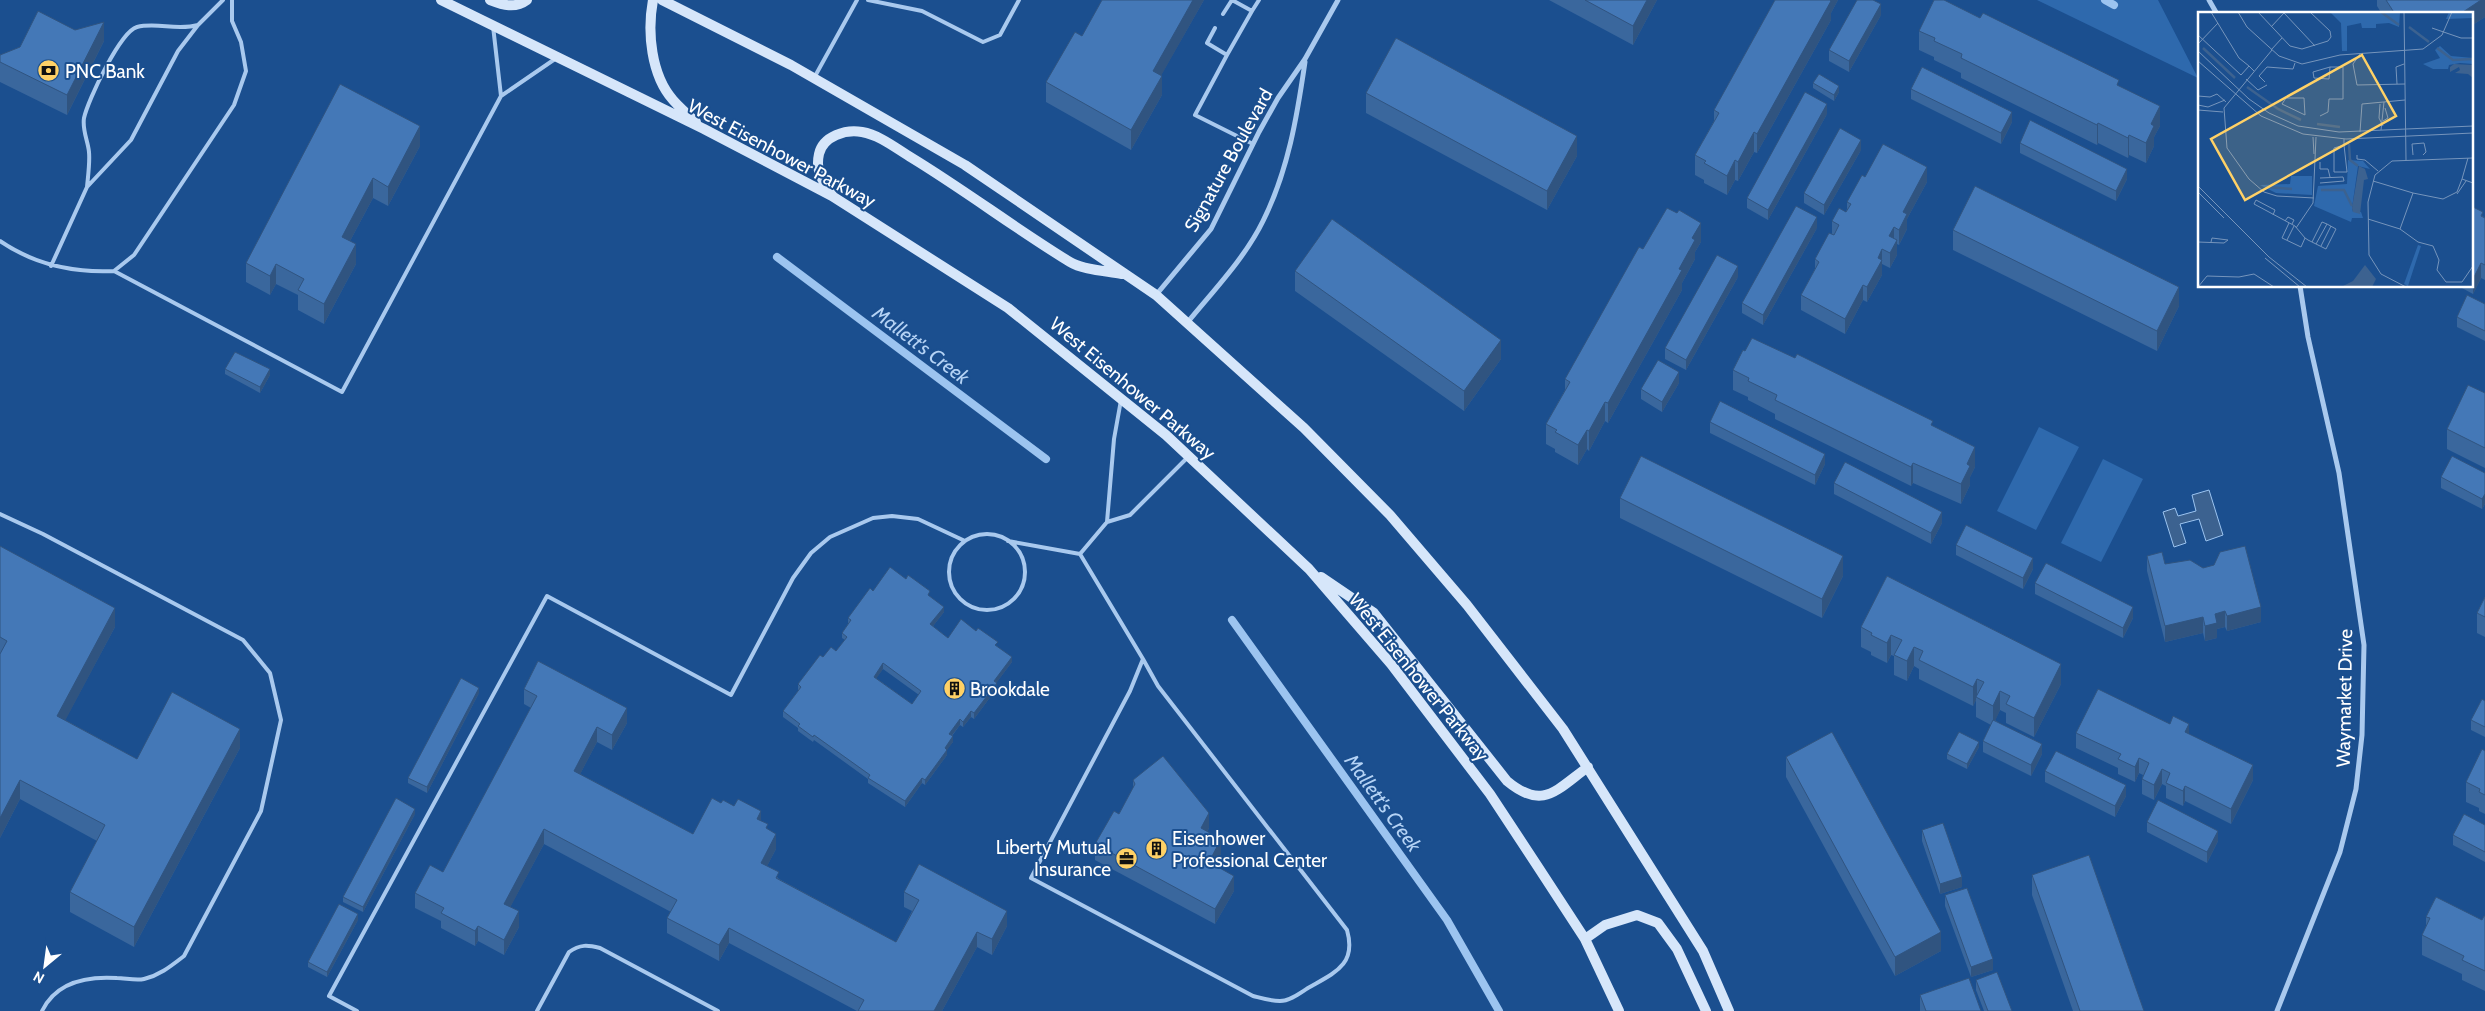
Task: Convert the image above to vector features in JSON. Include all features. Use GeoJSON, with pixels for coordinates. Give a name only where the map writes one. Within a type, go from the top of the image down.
{"type":"FeatureCollection","features":[{"type":"Feature","properties":{"kind":"main road","name":"West Eisenhower Parkway"},"geometry":{"type":"LineString","coordinates":[[441,0],[704,129],[832,196],[1008,308],[1122,399],[1189,456],[1309,569],[1391,664],[1490,794],[1585,939],[1619,1011]]}},
{"type":"Feature","properties":{"kind":"main road"},"geometry":{"type":"LineString","coordinates":[[490,0],[505,6],[522,4],[527,0]]}},
{"type":"Feature","properties":{"kind":"main road"},"geometry":{"type":"LineString","coordinates":[[653,0],[649,20],[659,76],[672,99],[704,129]]}},
{"type":"Feature","properties":{"kind":"main road"},"geometry":{"type":"LineString","coordinates":[[662,0],[814,78],[965,165],[1156,295],[1304,428],[1390,515],[1467,605],[1564,729],[1704,951],[1729,1011]]}},
{"type":"Feature","properties":{"kind":"main road"},"geometry":{"type":"LineString","coordinates":[[832,196],[818,174],[817,162],[820,149],[830,138],[845,131],[862,132],[879,138],[948,180],[1073,264],[1128,275]]}},
{"type":"Feature","properties":{"kind":"main road"},"geometry":{"type":"LineString","coordinates":[[1309,569],[1374,612],[1507,781],[1518,790],[1527,795],[1540,797],[1551,793],[1588,766]]}},
{"type":"Feature","properties":{"kind":"main road"},"geometry":{"type":"LineString","coordinates":[[1585,939],[1605,925],[1637,915],[1658,924],[1677,949],[1706,1011]]}},
{"type":"Feature","properties":{"kind":"street","name":"Signature Boulevard"},"geometry":{"type":"LineString","coordinates":[[1156,295],[1211,229],[1278,98],[1305,59],[1338,0]]}},
{"type":"Feature","properties":{"kind":"street"},"geometry":{"type":"LineString","coordinates":[[2209,0],[2216,12]]}},
{"type":"Feature","properties":{"kind":"street","name":"Signature Boulevard"},"geometry":{"type":"LineString","coordinates":[[1188,322],[1263,223],[1277,190],[1290,147],[1305,59]]}},
{"type":"Feature","properties":{"kind":"street","name":"Waymarket Drive"},"geometry":{"type":"LineString","coordinates":[[2277,1011],[2340,852],[2356,789],[2362,735],[2364,645],[2338,473],[2308,337],[2300,288]]}},
{"type":"Feature","properties":{"kind":"lane"},"geometry":{"type":"LineString","coordinates":[[52,266],[87,187],[131,140],[178,51],[198,25],[223,0]]}},
{"type":"Feature","properties":{"kind":"lane"},"geometry":{"type":"LineString","coordinates":[[114,271],[134,255],[234,105],[246,71],[241,42],[232,21],[232,0]]}},
{"type":"Feature","properties":{"kind":"lane"},"geometry":{"type":"LineString","coordinates":[[814,78],[858,0]]}},
{"type":"Feature","properties":{"kind":"lane"},"geometry":{"type":"LineString","coordinates":[[868,0],[922,10],[983,42],[1000,35],[1019,0]]}},
{"type":"Feature","properties":{"kind":"lane"},"geometry":{"type":"LineString","coordinates":[[1222,14],[1232,0],[1252,11]]}},
{"type":"Feature","properties":{"kind":"lane"},"geometry":{"type":"LineString","coordinates":[[1253,144],[1195,115],[1227,54],[1259,0]]}},
{"type":"Feature","properties":{"kind":"lane"},"geometry":{"type":"LineString","coordinates":[[87,187],[89,153],[84,131],[84,120],[89,103],[120,42],[135,28],[152,25],[184,29],[198,25]]}},
{"type":"Feature","properties":{"kind":"lane"},"geometry":{"type":"LineString","coordinates":[[493,25],[501,96]]}},
{"type":"Feature","properties":{"kind":"lane"},"geometry":{"type":"LineString","coordinates":[[1215,28],[1207,43],[1227,54]]}},
{"type":"Feature","properties":{"kind":"lane"},"geometry":{"type":"LineString","coordinates":[[0,242],[30,260],[52,266],[85,273],[114,271],[342,392],[501,96],[558,57]]}},
{"type":"Feature","properties":{"kind":"lane"},"geometry":{"type":"LineString","coordinates":[[1107,522],[1114,439],[1122,399]]}},
{"type":"Feature","properties":{"kind":"lane"},"geometry":{"type":"LineString","coordinates":[[1080,554],[1107,522],[1130,515],[1189,456]]}},
{"type":"Feature","properties":{"kind":"lane"},"geometry":{"type":"LineString","coordinates":[[0,514],[43,534],[243,640],[270,673],[281,720],[261,810],[184,956],[165,971],[142,979],[95,976],[69,983],[47,1001],[42,1011]]}},
{"type":"Feature","properties":{"kind":"lane"},"geometry":{"type":"LineString","coordinates":[[357,1011],[329,996],[547,596],[731,695],[793,578],[811,553],[830,537],[873,518],[892,516],[918,520],[965,540]]}},
{"type":"Feature","properties":{"kind":"lane"},"geometry":{"type":"LineString","coordinates":[[1008,541],[1018,551],[1024,565],[1024,580],[1019,594],[1008,604],[994,610],[979,610],[966,604],[955,594],[949,580],[949,565],[954,551],[965,540],[979,535],[994,535],[1008,541],[1080,554],[1143,659],[1158,686],[1347,930],[1350,951],[1345,963],[1337,971],[1291,998],[1281,1001],[1252,996],[1031,878],[1130,691],[1143,659]]}},
{"type":"Feature","properties":{"kind":"lane"},"geometry":{"type":"LineString","coordinates":[[538,1011],[569,952],[576,946],[588,945],[600,948],[718,1011]]}},
{"type":"Feature","properties":{"kind":"shaded area"},"geometry":{"type":"Polygon","coordinates":[[[2037,0],[2158,0],[2198,78],[2037,0]]]}},
{"type":"Feature","properties":{"kind":"shaded area"},"geometry":{"type":"Polygon","coordinates":[[[2039,427],[2079,447],[2036,530],[1997,511],[2039,427]]]}},
{"type":"Feature","properties":{"kind":"shaded area"},"geometry":{"type":"Polygon","coordinates":[[[2103,459],[2143,479],[2101,562],[2061,543],[2103,459]]]}},
{"type":"Feature","properties":{"kind":"shaded area"},"geometry":{"type":"Polygon","coordinates":[[[2209,490],[2223,535],[2206,541],[2199,519],[2180,524],[2186,543],[2174,547],[2163,512],[2175,508],[2178,516],[2196,511],[2192,495],[2209,490]]]}},
{"type":"Feature","properties":{"kind":"building"},"geometry":{"type":"Polygon","coordinates":[[[1102,0],[1193,0],[1153,71],[1162,76],[1131,130],[1046,82],[1075,32],[1082,36],[1102,0]]]}},
{"type":"Feature","properties":{"kind":"building"},"geometry":{"type":"Polygon","coordinates":[[[1585,0],[1647,0],[1633,26],[1585,0]]]}},
{"type":"Feature","properties":{"kind":"building"},"geometry":{"type":"Polygon","coordinates":[[[1775,0],[1831,1],[1757,134],[1754,132],[1738,162],[1735,160],[1727,176],[1704,163],[1706,161],[1695,155],[1719,113],[1714,110],[1775,0]]]}},
{"type":"Feature","properties":{"kind":"building"},"geometry":{"type":"Polygon","coordinates":[[[1857,0],[1873,0],[1881,4],[1849,61],[1829,50],[1857,0]]]}},
{"type":"Feature","properties":{"kind":"building"},"geometry":{"type":"Polygon","coordinates":[[[1934,0],[1944,0],[1980,18],[1983,13],[2119,80],[2117,85],[2160,106],[2151,124],[2154,126],[2146,143],[2129,135],[2128,138],[2098,123],[2097,125],[1961,58],[1962,54],[1934,41],[1935,38],[1919,31],[1934,0]]]}},
{"type":"Feature","properties":{"kind":"building"},"geometry":{"type":"Polygon","coordinates":[[[2386,0],[2481,0],[2463,12],[2394,12],[2386,0]]]}},
{"type":"Feature","properties":{"kind":"building"},"geometry":{"type":"Polygon","coordinates":[[[38,11],[75,30],[104,22],[67,95],[0,62],[0,55],[20,47],[38,11]]]}},
{"type":"Feature","properties":{"kind":"building"},"geometry":{"type":"Polygon","coordinates":[[[1396,38],[1577,136],[1547,191],[1366,93],[1396,38]]]}},
{"type":"Feature","properties":{"kind":"building"},"geometry":{"type":"Polygon","coordinates":[[[1922,67],[2012,112],[2001,133],[1911,89],[1922,67]]]}},
{"type":"Feature","properties":{"kind":"building"},"geometry":{"type":"Polygon","coordinates":[[[1819,74],[1839,86],[1834,95],[1813,83],[1819,74]]]}},
{"type":"Feature","properties":{"kind":"building"},"geometry":{"type":"Polygon","coordinates":[[[340,84],[420,126],[388,187],[373,178],[342,237],[356,244],[324,304],[298,290],[304,279],[276,264],[270,276],[246,263],[340,84]]]}},
{"type":"Feature","properties":{"kind":"building"},"geometry":{"type":"Polygon","coordinates":[[[1805,92],[1827,104],[1768,210],[1747,198],[1805,92]]]}},
{"type":"Feature","properties":{"kind":"building"},"geometry":{"type":"Polygon","coordinates":[[[2030,120],[2127,169],[2116,191],[2020,143],[2030,120]]]}},
{"type":"Feature","properties":{"kind":"building"},"geometry":{"type":"Polygon","coordinates":[[[1840,128],[1861,140],[1824,205],[1804,193],[1840,128]]]}},
{"type":"Feature","properties":{"kind":"building"},"geometry":{"type":"Polygon","coordinates":[[[1883,144],[1927,167],[1903,212],[1907,214],[1899,230],[1894,227],[1889,236],[1897,240],[1890,253],[1882,249],[1878,258],[1882,260],[1867,287],[1863,285],[1845,319],[1801,295],[1819,262],[1815,259],[1829,233],[1834,235],[1839,225],[1832,221],[1839,208],[1846,212],[1851,204],[1847,202],[1862,175],[1865,177],[1883,144]]]}},
{"type":"Feature","properties":{"kind":"building"},"geometry":{"type":"Polygon","coordinates":[[[1975,186],[2179,287],[2157,331],[1953,230],[1975,186]]]}},
{"type":"Feature","properties":{"kind":"building"},"geometry":{"type":"Polygon","coordinates":[[[1796,206],[1817,217],[1763,315],[1742,303],[1796,206]]]}},
{"type":"Feature","properties":{"kind":"building"},"geometry":{"type":"Polygon","coordinates":[[[2472,206],[2483,212],[2481,216],[2485,218],[2485,265],[2481,263],[2473,279],[2472,206]]]}},
{"type":"Feature","properties":{"kind":"building"},"geometry":{"type":"Polygon","coordinates":[[[1667,208],[1677,213],[1679,210],[1701,223],[1692,238],[1695,240],[1679,269],[1682,270],[1608,403],[1605,402],[1589,431],[1587,430],[1578,445],[1555,432],[1557,430],[1546,424],[1570,382],[1565,379],[1639,247],[1643,249],[1667,208]]]}},
{"type":"Feature","properties":{"kind":"building"},"geometry":{"type":"Polygon","coordinates":[[[1332,219],[1501,340],[1464,391],[1295,271],[1332,219]]]}},
{"type":"Feature","properties":{"kind":"building"},"geometry":{"type":"Polygon","coordinates":[[[1717,255],[1738,266],[1686,360],[1665,348],[1717,255]]]}},
{"type":"Feature","properties":{"kind":"building"},"geometry":{"type":"Polygon","coordinates":[[[2467,295],[2485,304],[2485,331],[2457,317],[2467,295]]]}},
{"type":"Feature","properties":{"kind":"building"},"geometry":{"type":"Polygon","coordinates":[[[1752,338],[1795,358],[1797,354],[1933,421],[1931,425],[1975,447],[1967,464],[1970,466],[1961,484],[1913,463],[1911,467],[1775,400],[1777,395],[1748,381],[1749,378],[1733,370],[1743,350],[1745,351],[1752,338]]]}},
{"type":"Feature","properties":{"kind":"building"},"geometry":{"type":"Polygon","coordinates":[[[235,352],[270,369],[260,387],[225,369],[235,352]]]}},
{"type":"Feature","properties":{"kind":"building"},"geometry":{"type":"Polygon","coordinates":[[[1658,360],[1679,372],[1662,402],[1641,389],[1658,360]]]}},
{"type":"Feature","properties":{"kind":"building"},"geometry":{"type":"Polygon","coordinates":[[[2468,385],[2485,393],[2485,448],[2447,429],[2468,385]]]}},
{"type":"Feature","properties":{"kind":"building"},"geometry":{"type":"Polygon","coordinates":[[[1720,401],[1825,454],[1815,475],[1710,422],[1720,401]]]}},
{"type":"Feature","properties":{"kind":"building"},"geometry":{"type":"Polygon","coordinates":[[[1641,456],[1843,556],[1822,599],[1620,498],[1641,456]]]}},
{"type":"Feature","properties":{"kind":"building"},"geometry":{"type":"Polygon","coordinates":[[[2452,456],[2485,473],[2485,494],[2482,499],[2441,477],[2452,456]]]}},
{"type":"Feature","properties":{"kind":"building"},"geometry":{"type":"Polygon","coordinates":[[[1845,462],[1942,512],[1931,533],[1834,483],[1845,462]]]}},
{"type":"Feature","properties":{"kind":"building"},"geometry":{"type":"Polygon","coordinates":[[[1966,525],[2033,558],[2023,578],[1956,545],[1966,525]]]}},
{"type":"Feature","properties":{"kind":"building"},"geometry":{"type":"Polygon","coordinates":[[[0,546],[115,608],[57,716],[137,759],[172,692],[240,729],[134,927],[70,892],[105,825],[20,780],[0,818],[0,654],[7,641],[0,637],[0,546]]]}},
{"type":"Feature","properties":{"kind":"building"},"geometry":{"type":"Polygon","coordinates":[[[2245,546],[2261,607],[2227,616],[2225,611],[2215,614],[2217,623],[2205,626],[2203,617],[2165,626],[2147,556],[2162,552],[2165,564],[2190,560],[2203,568],[2214,565],[2220,552],[2245,546]]]}},
{"type":"Feature","properties":{"kind":"building"},"geometry":{"type":"Polygon","coordinates":[[[2046,563],[2133,607],[2123,628],[2035,583],[2046,563]]]}},
{"type":"Feature","properties":{"kind":"building","name":"Brookdale"},"geometry":{"type":"Polygon","coordinates":[[[890,567],[906,579],[908,575],[930,591],[928,595],[944,607],[930,624],[948,638],[961,619],[976,631],[978,628],[998,642],[995,645],[1012,657],[994,681],[997,683],[974,713],[971,711],[963,722],[960,719],[949,734],[953,736],[945,748],[947,750],[925,780],[922,778],[905,801],[868,778],[870,775],[814,735],[813,737],[798,726],[800,724],[783,711],[801,687],[798,684],[820,655],[823,657],[831,647],[836,651],[847,637],[842,633],[851,620],[848,618],[870,588],[873,591],[890,567]],[[883,663],[874,677],[912,704],[921,691],[883,663]]]}},
{"type":"Feature","properties":{"kind":"building"},"geometry":{"type":"Polygon","coordinates":[[[1887,576],[2061,664],[2034,718],[2006,704],[2010,696],[2000,691],[1993,706],[1976,697],[1984,682],[1977,679],[1973,687],[1919,660],[1923,651],[1914,647],[1907,661],[1894,655],[1902,640],[1891,635],[1887,643],[1871,635],[1872,633],[1861,627],[1887,576]]]}},
{"type":"Feature","properties":{"kind":"building"},"geometry":{"type":"Polygon","coordinates":[[[2485,597],[2485,617],[2477,613],[2485,597]]]}},
{"type":"Feature","properties":{"kind":"building"},"geometry":{"type":"Polygon","coordinates":[[[538,661],[627,708],[612,735],[597,727],[574,771],[693,834],[712,798],[721,803],[723,800],[734,806],[738,799],[761,811],[757,819],[768,824],[766,828],[776,834],[761,863],[779,872],[776,878],[896,942],[919,900],[904,892],[919,864],[1007,911],[992,939],[977,932],[934,1011],[858,1011],[864,1000],[729,928],[719,945],[667,918],[677,900],[544,829],[504,904],[519,911],[504,940],[478,926],[475,931],[441,913],[444,908],[415,893],[430,865],[443,872],[537,696],[524,689],[538,661]]]}},
{"type":"Feature","properties":{"kind":"building"},"geometry":{"type":"Polygon","coordinates":[[[461,678],[479,688],[427,787],[408,778],[461,678]]]}},
{"type":"Feature","properties":{"kind":"building"},"geometry":{"type":"Polygon","coordinates":[[[2098,689],[2170,724],[2173,716],[2189,724],[2185,732],[2253,765],[2231,809],[2185,786],[2183,791],[2166,783],[2170,773],[2162,769],[2154,785],[2142,779],[2149,763],[2139,758],[2135,767],[2118,759],[2121,754],[2076,733],[2098,689]]]}},
{"type":"Feature","properties":{"kind":"building"},"geometry":{"type":"Polygon","coordinates":[[[2482,699],[2485,701],[2485,727],[2471,720],[2482,699]]]}},
{"type":"Feature","properties":{"kind":"building"},"geometry":{"type":"Polygon","coordinates":[[[1993,720],[2042,744],[2031,765],[1983,741],[1993,720]]]}},
{"type":"Feature","properties":{"kind":"building"},"geometry":{"type":"Polygon","coordinates":[[[1832,732],[1941,932],[1895,957],[1786,757],[1832,732]]]}},
{"type":"Feature","properties":{"kind":"building"},"geometry":{"type":"Polygon","coordinates":[[[1959,732],[1979,742],[1967,764],[1947,754],[1959,732]]]}},
{"type":"Feature","properties":{"kind":"building"},"geometry":{"type":"Polygon","coordinates":[[[2482,749],[2485,751],[2485,795],[2479,792],[2480,789],[2466,782],[2482,749]]]}},
{"type":"Feature","properties":{"kind":"building"},"geometry":{"type":"Polygon","coordinates":[[[2056,751],[2126,785],[2115,806],[2045,771],[2056,751]]]}},
{"type":"Feature","properties":{"kind":"building","name":"Eisenhower Professional Center"},"geometry":{"type":"Polygon","coordinates":[[[1163,756],[1209,813],[1201,828],[1221,839],[1209,862],[1234,876],[1215,909],[1095,844],[1114,811],[1119,814],[1135,784],[1133,780],[1163,756]]]}},
{"type":"Feature","properties":{"kind":"building"},"geometry":{"type":"Polygon","coordinates":[[[396,798],[415,809],[363,907],[343,897],[396,798]]]}},
{"type":"Feature","properties":{"kind":"building"},"geometry":{"type":"Polygon","coordinates":[[[2158,800],[2218,831],[2207,852],[2147,822],[2158,800]]]}},
{"type":"Feature","properties":{"kind":"building"},"geometry":{"type":"Polygon","coordinates":[[[2464,814],[2485,825],[2485,852],[2453,835],[2464,814]]]}},
{"type":"Feature","properties":{"kind":"building"},"geometry":{"type":"Polygon","coordinates":[[[1943,823],[1962,877],[1940,884],[1922,830],[1943,823]]]}},
{"type":"Feature","properties":{"kind":"building"},"geometry":{"type":"Polygon","coordinates":[[[2089,855],[2144,1011],[2080,1011],[2032,875],[2089,855]]]}},
{"type":"Feature","properties":{"kind":"building"},"geometry":{"type":"Polygon","coordinates":[[[1967,888],[1993,959],[1971,967],[1945,895],[1967,888]]]}},
{"type":"Feature","properties":{"kind":"building"},"geometry":{"type":"Polygon","coordinates":[[[2436,897],[2482,920],[2485,916],[2485,971],[2462,960],[2464,956],[2422,935],[2430,918],[2426,917],[2436,897]]]}},
{"type":"Feature","properties":{"kind":"building"},"geometry":{"type":"Polygon","coordinates":[[[339,904],[358,914],[327,972],[308,962],[339,904]]]}},
{"type":"Feature","properties":{"kind":"building"},"geometry":{"type":"Polygon","coordinates":[[[1997,972],[2012,1011],[1988,1011],[1976,980],[1997,972]]]}},
{"type":"Feature","properties":{"kind":"building"},"geometry":{"type":"Polygon","coordinates":[[[1969,978],[1981,1011],[1926,1011],[1920,995],[1969,978]]]}},
{"type":"Feature","properties":{"kind":"waterway"},"geometry":{"type":"LineString","coordinates":[[2105,0],[2114,5]]}},
{"type":"Feature","properties":{"kind":"waterway","name":"Mallett's Creek"},"geometry":{"type":"LineString","coordinates":[[777,257],[1046,459]]}},
{"type":"Feature","properties":{"kind":"waterway","name":"Mallett's Creek"},"geometry":{"type":"LineString","coordinates":[[1232,620],[1447,920],[1499,1011]]}},
{"type":"Feature","properties":{"kind":"place","name":"PNC Bank"},"geometry":{"type":"Point","coordinates":[49,71]}},
{"type":"Feature","properties":{"kind":"place","name":"Brookdale"},"geometry":{"type":"Point","coordinates":[954,689]}},
{"type":"Feature","properties":{"kind":"place","name":"Eisenhower Professional Center"},"geometry":{"type":"Point","coordinates":[1156,849]}},
{"type":"Feature","properties":{"kind":"place","name":"Liberty Mutual Insurance"},"geometry":{"type":"Point","coordinates":[1127,858]}}]}
